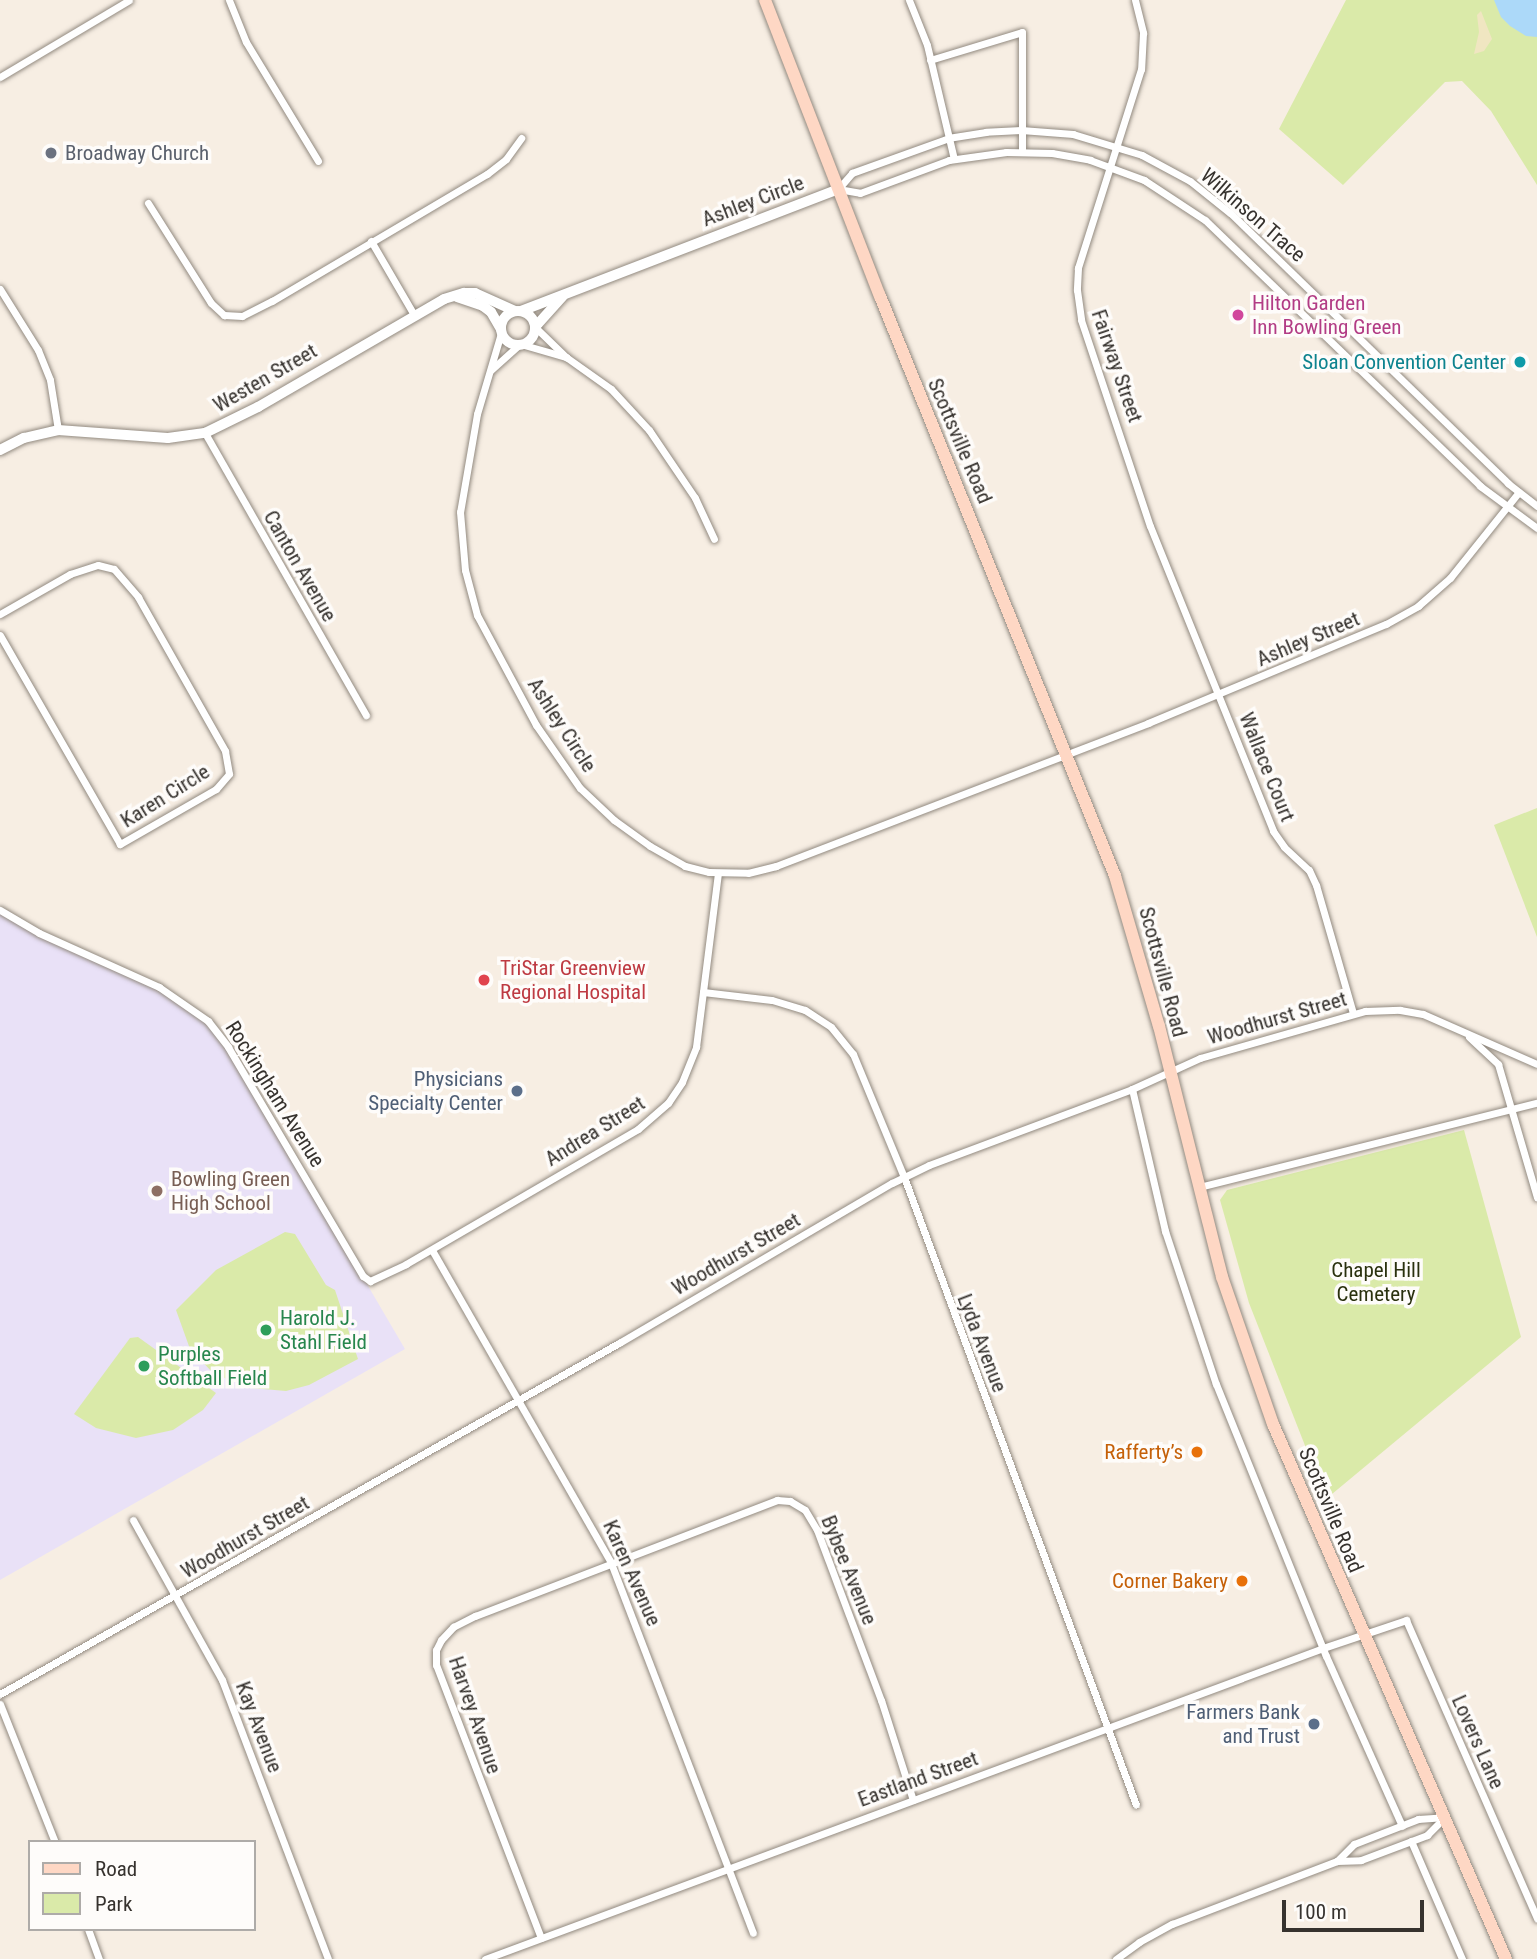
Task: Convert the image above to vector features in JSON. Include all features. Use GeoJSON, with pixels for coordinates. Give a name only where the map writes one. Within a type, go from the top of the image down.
{"type":"FeatureCollection","features":[{"type":"Feature","properties":{"kind":"main road","name":"Scottsville Road"},"geometry":{"type":"LineString","coordinates":[[765,0],[838,189],[1068,753],[1125,905],[1199,1187],[1248,1356],[1296,1479],[1506,1959]]}},
{"type":"Feature","properties":{"kind":"street"},"geometry":{"type":"LineString","coordinates":[[0,77],[130,0]]}},
{"type":"Feature","properties":{"kind":"street"},"geometry":{"type":"LineString","coordinates":[[229,0],[246,42],[318,161]]}},
{"type":"Feature","properties":{"kind":"street"},"geometry":{"type":"LineString","coordinates":[[909,0],[930,60],[954,159]]}},
{"type":"Feature","properties":{"kind":"street","name":"Fairway Street"},"geometry":{"type":"LineString","coordinates":[[1135,0],[1143,33],[1143,57],[1119,146],[1079,268],[1078,305],[1150,526],[1219,695]]}},
{"type":"Feature","properties":{"kind":"street"},"geometry":{"type":"LineString","coordinates":[[930,60],[1022,32],[1022,151]]}},
{"type":"Feature","properties":{"kind":"street","name":"Wilkinson Trace"},"geometry":{"type":"LineString","coordinates":[[838,189],[852,173],[949,138],[1021,130],[1073,134],[1119,146],[1175,172],[1217,202],[1519,492],[1537,506]]}},
{"type":"Feature","properties":{"kind":"street"},"geometry":{"type":"LineString","coordinates":[[148,203],[211,303],[228,316],[251,313],[487,174],[506,159],[521,138]]}},
{"type":"Feature","properties":{"kind":"street","name":"Wilkinson Trace"},"geometry":{"type":"LineString","coordinates":[[838,189],[860,193],[954,159],[1022,151],[1066,155],[1112,167],[1168,193],[1205,220],[1446,454],[1506,508],[1537,528]]}},
{"type":"Feature","properties":{"kind":"street","name":"Ashley Circle"},"geometry":{"type":"LineString","coordinates":[[518,311],[838,189]]}},
{"type":"Feature","properties":{"kind":"street"},"geometry":{"type":"LineString","coordinates":[[371,241],[414,315]]}},
{"type":"Feature","properties":{"kind":"street"},"geometry":{"type":"LineString","coordinates":[[0,289],[38,350],[50,380],[58,430]]}},
{"type":"Feature","properties":{"kind":"street","name":"Westen Street"},"geometry":{"type":"LineString","coordinates":[[0,450],[24,438],[58,430],[168,438],[205,433],[258,407],[414,315],[454,296],[475,293],[518,311]]}},
{"type":"Feature","properties":{"kind":"street","name":"Ashley Circle"},"geometry":{"type":"LineString","coordinates":[[536,327],[565,294]]}},
{"type":"Feature","properties":{"kind":"street"},"geometry":{"type":"LineString","coordinates":[[454,296],[483,306],[497,320],[508,342],[566,357]]}},
{"type":"Feature","properties":{"kind":"street"},"geometry":{"type":"LineString","coordinates":[[501,331],[506,316],[518,311],[529,315],[536,327],[566,357],[611,389],[649,430],[695,498],[714,539]]}},
{"type":"Feature","properties":{"kind":"street"},"geometry":{"type":"LineString","coordinates":[[490,371],[532,338],[536,327]]}},
{"type":"Feature","properties":{"kind":"street","name":"Ashley Circle"},"geometry":{"type":"LineString","coordinates":[[501,331],[475,426],[460,512],[464,570],[477,615],[536,725],[580,788],[614,820],[673,860],[718,873],[748,873],[776,866],[1068,753]]}},
{"type":"Feature","properties":{"kind":"street","name":"Canton Avenue"},"geometry":{"type":"LineString","coordinates":[[205,433],[366,715]]}},
{"type":"Feature","properties":{"kind":"street","name":"Ashley Street"},"geometry":{"type":"LineString","coordinates":[[1068,753],[1219,695],[1353,639],[1418,606],[1460,568],[1519,492]]}},
{"type":"Feature","properties":{"kind":"street","name":"Karen Circle"},"geometry":{"type":"LineString","coordinates":[[0,614],[70,574],[91,566],[114,569],[138,597],[227,755],[229,774],[216,789],[120,844],[0,635]]}},
{"type":"Feature","properties":{"kind":"street","name":"Wallace Court"},"geometry":{"type":"LineString","coordinates":[[1219,695],[1273,831],[1284,847],[1311,873],[1353,1013]]}},
{"type":"Feature","properties":{"kind":"street","name":"Andrea Street"},"geometry":{"type":"LineString","coordinates":[[368,1280],[390,1273],[432,1250],[638,1129],[659,1112],[682,1082],[692,1059],[718,873]]}},
{"type":"Feature","properties":{"kind":"street","name":"Rockingham Avenue"},"geometry":{"type":"LineString","coordinates":[[0,910],[38,933],[159,987],[208,1021],[228,1047],[368,1280]]}},
{"type":"Feature","properties":{"kind":"street","name":"Lyda Avenue"},"geometry":{"type":"LineString","coordinates":[[703,992],[784,1002],[806,1010],[831,1027],[845,1042],[859,1067],[904,1177],[1136,1805]]}},
{"type":"Feature","properties":{"kind":"street","name":"Woodhurst Street"},"geometry":{"type":"LineString","coordinates":[[0,1695],[904,1177],[998,1138],[1132,1089],[1200,1058],[1353,1013],[1376,1009],[1412,1011],[1537,1064]]}},
{"type":"Feature","properties":{"kind":"street"},"geometry":{"type":"LineString","coordinates":[[1461,1030],[1498,1064],[1537,1196]]}},
{"type":"Feature","properties":{"kind":"street"},"geometry":{"type":"LineString","coordinates":[[1132,1089],[1165,1231],[1216,1384],[1323,1648],[1402,1826]]}},
{"type":"Feature","properties":{"kind":"street"},"geometry":{"type":"LineString","coordinates":[[1199,1187],[1537,1103]]}},
{"type":"Feature","properties":{"kind":"street","name":"Karen Avenue"},"geometry":{"type":"LineString","coordinates":[[432,1250],[611,1563],[753,1933]]}},
{"type":"Feature","properties":{"kind":"street","name":"Bybee Avenue"},"geometry":{"type":"LineString","coordinates":[[611,1563],[777,1500],[790,1501],[805,1510],[817,1530],[842,1594],[913,1800]]}},
{"type":"Feature","properties":{"kind":"street","name":"Kay Avenue"},"geometry":{"type":"LineString","coordinates":[[133,1520],[228,1693],[328,1959]]}},
{"type":"Feature","properties":{"kind":"street","name":"Harvey Avenue"},"geometry":{"type":"LineString","coordinates":[[541,1938],[436,1665],[436,1650],[448,1631],[463,1621],[611,1563]]}},
{"type":"Feature","properties":{"kind":"street","name":"Lovers Lane"},"geometry":{"type":"LineString","coordinates":[[1363,1633],[1406,1620],[1537,1918]]}},
{"type":"Feature","properties":{"kind":"street","name":"Eastland Street"},"geometry":{"type":"LineString","coordinates":[[485,1959],[1363,1633]]}},
{"type":"Feature","properties":{"kind":"street"},"geometry":{"type":"LineString","coordinates":[[0,1704],[54,1840]]}},
{"type":"Feature","properties":{"kind":"street"},"geometry":{"type":"LineString","coordinates":[[1337,1861],[1354,1844],[1418,1819],[1445,1817]]}},
{"type":"Feature","properties":{"kind":"street"},"geometry":{"type":"LineString","coordinates":[[1116,1959],[1139,1941],[1172,1924],[1337,1861],[1361,1860],[1427,1835],[1445,1817]]}},
{"type":"Feature","properties":{"kind":"street"},"geometry":{"type":"LineString","coordinates":[[1411,1841],[1462,1959]]}},
{"type":"Feature","properties":{"kind":"street"},"geometry":{"type":"LineString","coordinates":[[89,1931],[99,1959]]}},
{"type":"Feature","properties":{"kind":"shaded area","name":"Bowling Green High School"},"geometry":{"type":"Polygon","coordinates":[[[0,910],[39,933],[146,980],[197,1011],[228,1047],[405,1349],[0,1580],[0,910]]]}},
{"type":"Feature","properties":{"kind":"green space"},"geometry":{"type":"Polygon","coordinates":[[[1346,0],[1537,0],[1537,185],[1491,111],[1462,81],[1445,82],[1343,185],[1279,129],[1346,0]]]}},
{"type":"Feature","properties":{"kind":"green space"},"geometry":{"type":"Polygon","coordinates":[[[1537,808],[1537,937],[1494,825],[1537,808]]]}},
{"type":"Feature","properties":{"kind":"green space","name":"Chapel Hill Cemetery"},"geometry":{"type":"Polygon","coordinates":[[[1464,1130],[1521,1337],[1326,1499],[1249,1303],[1220,1200],[1227,1190],[1464,1130]]]}},
{"type":"Feature","properties":{"kind":"green space","name":"Harold J. Stahl Field"},"geometry":{"type":"Polygon","coordinates":[[[285,1232],[295,1234],[326,1285],[335,1290],[358,1359],[309,1385],[286,1391],[251,1388],[214,1374],[190,1349],[176,1310],[216,1270],[285,1232]]]}},
{"type":"Feature","properties":{"kind":"green space","name":"Purples Softball Field"},"geometry":{"type":"Polygon","coordinates":[[[138,1337],[216,1393],[203,1410],[173,1430],[136,1438],[96,1428],[74,1414],[130,1338],[138,1337]]]}},
{"type":"Feature","properties":{"kind":"sand"},"geometry":{"type":"Polygon","coordinates":[[[1481,11],[1492,39],[1484,51],[1474,54],[1479,32],[1477,15],[1481,11]]]}},
{"type":"Feature","properties":{"kind":"water"},"geometry":{"type":"Polygon","coordinates":[[[1494,0],[1537,0],[1537,37],[1526,36],[1510,26],[1501,17],[1494,0]]]}},
{"type":"Feature","properties":{"kind":"place","name":"Broadway Church"},"geometry":{"type":"Point","coordinates":[51,153]}},
{"type":"Feature","properties":{"kind":"place","name":"Hilton Garden Inn Bowling Green"},"geometry":{"type":"Point","coordinates":[1238,315]}},
{"type":"Feature","properties":{"kind":"place","name":"Sloan Convention Center"},"geometry":{"type":"Point","coordinates":[1520,362]}},
{"type":"Feature","properties":{"kind":"place","name":"TriStar Greenview Regional Hospital"},"geometry":{"type":"Point","coordinates":[484,980]}},
{"type":"Feature","properties":{"kind":"place","name":"Physicians Specialty Center"},"geometry":{"type":"Point","coordinates":[517,1091]}},
{"type":"Feature","properties":{"kind":"place","name":"Bowling Green High School"},"geometry":{"type":"Point","coordinates":[157,1191]}},
{"type":"Feature","properties":{"kind":"place","name":"Harold J. Stahl Field"},"geometry":{"type":"Point","coordinates":[266,1330]}},
{"type":"Feature","properties":{"kind":"place","name":"Purples Softball Field"},"geometry":{"type":"Point","coordinates":[144,1366]}},
{"type":"Feature","properties":{"kind":"place","name":"Rafferty’s"},"geometry":{"type":"Point","coordinates":[1197,1452]}},
{"type":"Feature","properties":{"kind":"place","name":"Corner Bakery"},"geometry":{"type":"Point","coordinates":[1242,1581]}},
{"type":"Feature","properties":{"kind":"place","name":"Farmers Bank and Trust"},"geometry":{"type":"Point","coordinates":[1314,1724]}}]}
